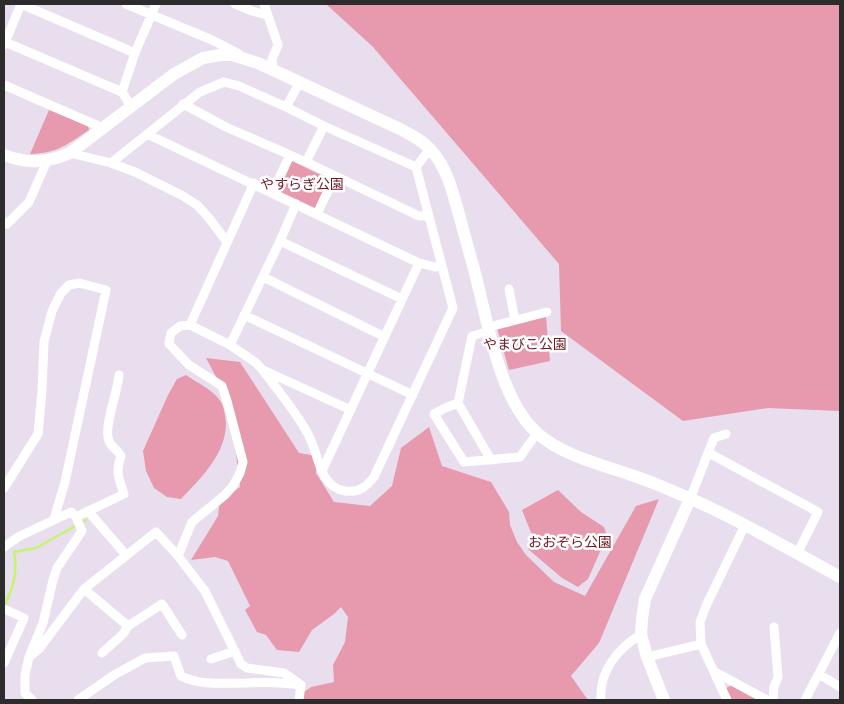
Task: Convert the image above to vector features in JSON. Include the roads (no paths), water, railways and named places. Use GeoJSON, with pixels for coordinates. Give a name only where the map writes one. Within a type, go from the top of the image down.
{"type":"FeatureCollection","features":[{"type":"Feature","properties":{"kind":"street"},"geometry":{"type":"LineString","coordinates":[[132,106],[122,92],[4,43],[21,4],[135,53]]}},
{"type":"Feature","properties":{"kind":"street"},"geometry":{"type":"LineString","coordinates":[[126,4],[212,40],[245,58],[273,69],[420,139],[441,164],[451,187],[489,329],[511,396],[537,433],[560,449],[641,478],[745,525],[840,577]]}},
{"type":"Feature","properties":{"kind":"street"},"geometry":{"type":"LineString","coordinates":[[122,92],[135,53],[156,4]]}},
{"type":"Feature","properties":{"kind":"street"},"geometry":{"type":"LineString","coordinates":[[235,4],[268,15]]}},
{"type":"Feature","properties":{"kind":"street"},"geometry":{"type":"LineString","coordinates":[[264,4],[278,46],[272,59],[273,69]]}},
{"type":"Feature","properties":{"kind":"street"},"geometry":{"type":"LineString","coordinates":[[4,157],[26,162],[46,161],[70,153],[174,74],[203,58],[232,55],[245,58]]}},
{"type":"Feature","properties":{"kind":"street"},"geometry":{"type":"LineString","coordinates":[[111,163],[183,104],[200,92],[224,82],[239,86],[416,167]]}},
{"type":"Feature","properties":{"kind":"street"},"geometry":{"type":"LineString","coordinates":[[286,107],[300,82]]}},
{"type":"Feature","properties":{"kind":"street"},"geometry":{"type":"LineString","coordinates":[[4,85],[103,128]]}},
{"type":"Feature","properties":{"kind":"street"},"geometry":{"type":"LineString","coordinates":[[183,104],[226,127],[306,162],[419,216],[428,216]]}},
{"type":"Feature","properties":{"kind":"street"},"geometry":{"type":"LineString","coordinates":[[306,162],[324,126]]}},
{"type":"Feature","properties":{"kind":"street"},"geometry":{"type":"LineString","coordinates":[[147,134],[254,183],[419,263],[435,268],[441,266]]}},
{"type":"Feature","properties":{"kind":"street"},"geometry":{"type":"LineString","coordinates":[[416,167],[430,149]]}},
{"type":"Feature","properties":{"kind":"street"},"geometry":{"type":"LineString","coordinates":[[70,153],[111,163],[135,172],[183,196],[209,218],[227,242]]}},
{"type":"Feature","properties":{"kind":"street"},"geometry":{"type":"LineString","coordinates":[[272,193],[290,155]]}},
{"type":"Feature","properties":{"kind":"street"},"geometry":{"type":"LineString","coordinates":[[4,222],[7,224],[29,202],[46,161]]}},
{"type":"Feature","properties":{"kind":"street"},"geometry":{"type":"LineString","coordinates":[[178,556],[192,522],[233,486],[243,462],[228,401],[222,386],[189,365],[169,344],[171,333],[180,326],[190,325],[230,344],[262,369],[309,436],[328,482],[339,490],[358,491],[366,486],[374,477],[452,308],[416,167]]}},
{"type":"Feature","properties":{"kind":"street"},"geometry":{"type":"LineString","coordinates":[[317,214],[335,176]]}},
{"type":"Feature","properties":{"kind":"street"},"geometry":{"type":"LineString","coordinates":[[190,325],[254,183]]}},
{"type":"Feature","properties":{"kind":"street"},"geometry":{"type":"LineString","coordinates":[[230,344],[296,204]]}},
{"type":"Feature","properties":{"kind":"street"},"geometry":{"type":"LineString","coordinates":[[280,241],[402,300]]}},
{"type":"Feature","properties":{"kind":"street"},"geometry":{"type":"LineString","coordinates":[[322,471],[419,263]]}},
{"type":"Feature","properties":{"kind":"street"},"geometry":{"type":"LineString","coordinates":[[262,278],[385,337]]}},
{"type":"Feature","properties":{"kind":"street"},"geometry":{"type":"LineString","coordinates":[[4,488],[38,434],[44,342],[52,311],[61,294],[69,285],[78,283],[106,290],[65,482],[54,519]]}},
{"type":"Feature","properties":{"kind":"street"},"geometry":{"type":"LineString","coordinates":[[509,289],[515,320]]}},
{"type":"Feature","properties":{"kind":"street"},"geometry":{"type":"LineString","coordinates":[[491,460],[458,403],[472,336],[515,320],[547,312]]}},
{"type":"Feature","properties":{"kind":"street"},"geometry":{"type":"LineString","coordinates":[[244,315],[412,395]]}},
{"type":"Feature","properties":{"kind":"street"},"geometry":{"type":"LineString","coordinates":[[262,369],[351,410]]}},
{"type":"Feature","properties":{"kind":"street"},"geometry":{"type":"LineString","coordinates":[[76,517],[124,494],[117,473],[121,456],[111,446],[107,436],[119,375]]}},
{"type":"Feature","properties":{"kind":"street"},"geometry":{"type":"LineString","coordinates":[[458,403],[434,414],[464,462],[520,457],[537,433]]}},
{"type":"Feature","properties":{"kind":"street"},"geometry":{"type":"LineString","coordinates":[[664,700],[646,657],[641,634],[645,599],[690,499],[714,438],[726,434]]}},
{"type":"Feature","properties":{"kind":"street"},"geometry":{"type":"LineString","coordinates":[[709,452],[818,512],[797,554]]}},
{"type":"Feature","properties":{"kind":"street"},"geometry":{"type":"LineString","coordinates":[[88,511],[126,556]]}},
{"type":"Feature","properties":{"kind":"street"},"geometry":{"type":"LineString","coordinates":[[4,547],[18,537],[71,512],[76,517],[82,531],[58,568],[53,580],[43,623],[29,657],[25,675],[25,693],[32,700]]}},
{"type":"Feature","properties":{"kind":"street"},"geometry":{"type":"LineString","coordinates":[[727,700],[701,644],[700,622],[745,525]]}},
{"type":"Feature","properties":{"kind":"street"},"geometry":{"type":"LineString","coordinates":[[29,657],[39,649],[84,589],[156,532],[205,590],[241,664],[246,668],[284,673],[301,685]]}},
{"type":"Feature","properties":{"kind":"street"},"geometry":{"type":"LineString","coordinates":[[84,589],[128,626]]}},
{"type":"Feature","properties":{"kind":"street"},"geometry":{"type":"LineString","coordinates":[[102,653],[123,634],[128,626],[162,604],[182,635]]}},
{"type":"Feature","properties":{"kind":"street"},"geometry":{"type":"LineString","coordinates":[[4,610],[24,618],[4,663]]}},
{"type":"Feature","properties":{"kind":"street"},"geometry":{"type":"LineString","coordinates":[[773,700],[774,687],[778,677],[774,627]]}},
{"type":"Feature","properties":{"kind":"street"},"geometry":{"type":"LineString","coordinates":[[601,700],[602,686],[609,665],[617,653],[641,634]]}},
{"type":"Feature","properties":{"kind":"street"},"geometry":{"type":"LineString","coordinates":[[805,700],[840,634]]}},
{"type":"Feature","properties":{"kind":"street"},"geometry":{"type":"LineString","coordinates":[[646,657],[701,644]]}},
{"type":"Feature","properties":{"kind":"street"},"geometry":{"type":"LineString","coordinates":[[211,659],[235,651]]}},
{"type":"Feature","properties":{"kind":"street"},"geometry":{"type":"LineString","coordinates":[[78,700],[114,675],[145,658],[174,656],[181,676],[200,682],[301,685]]}},
{"type":"Feature","properties":{"kind":"street"},"geometry":{"type":"LineString","coordinates":[[715,672],[767,700]]}},
{"type":"Feature","properties":{"kind":"street"},"geometry":{"type":"LineString","coordinates":[[818,674],[840,686]]}},
{"type":"Feature","properties":{"kind":"street"},"geometry":{"type":"LineString","coordinates":[[299,700],[301,685]]}},
{"type":"Feature","properties":{"kind":"waterway"},"geometry":{"type":"LineString","coordinates":[[4,607],[14,580],[14,552],[36,548],[86,520]]}},
{"type":"Feature","properties":{"kind":"park label","name":"やすらぎ公園"},"geometry":{"type":"Point","coordinates":[302,184]}},
{"type":"Feature","properties":{"kind":"park label","name":"やまびこ公園"},"geometry":{"type":"Point","coordinates":[525,344]}},
{"type":"Feature","properties":{"kind":"park label","name":"おおぞら公園"},"geometry":{"type":"Point","coordinates":[570,542]}}]}
